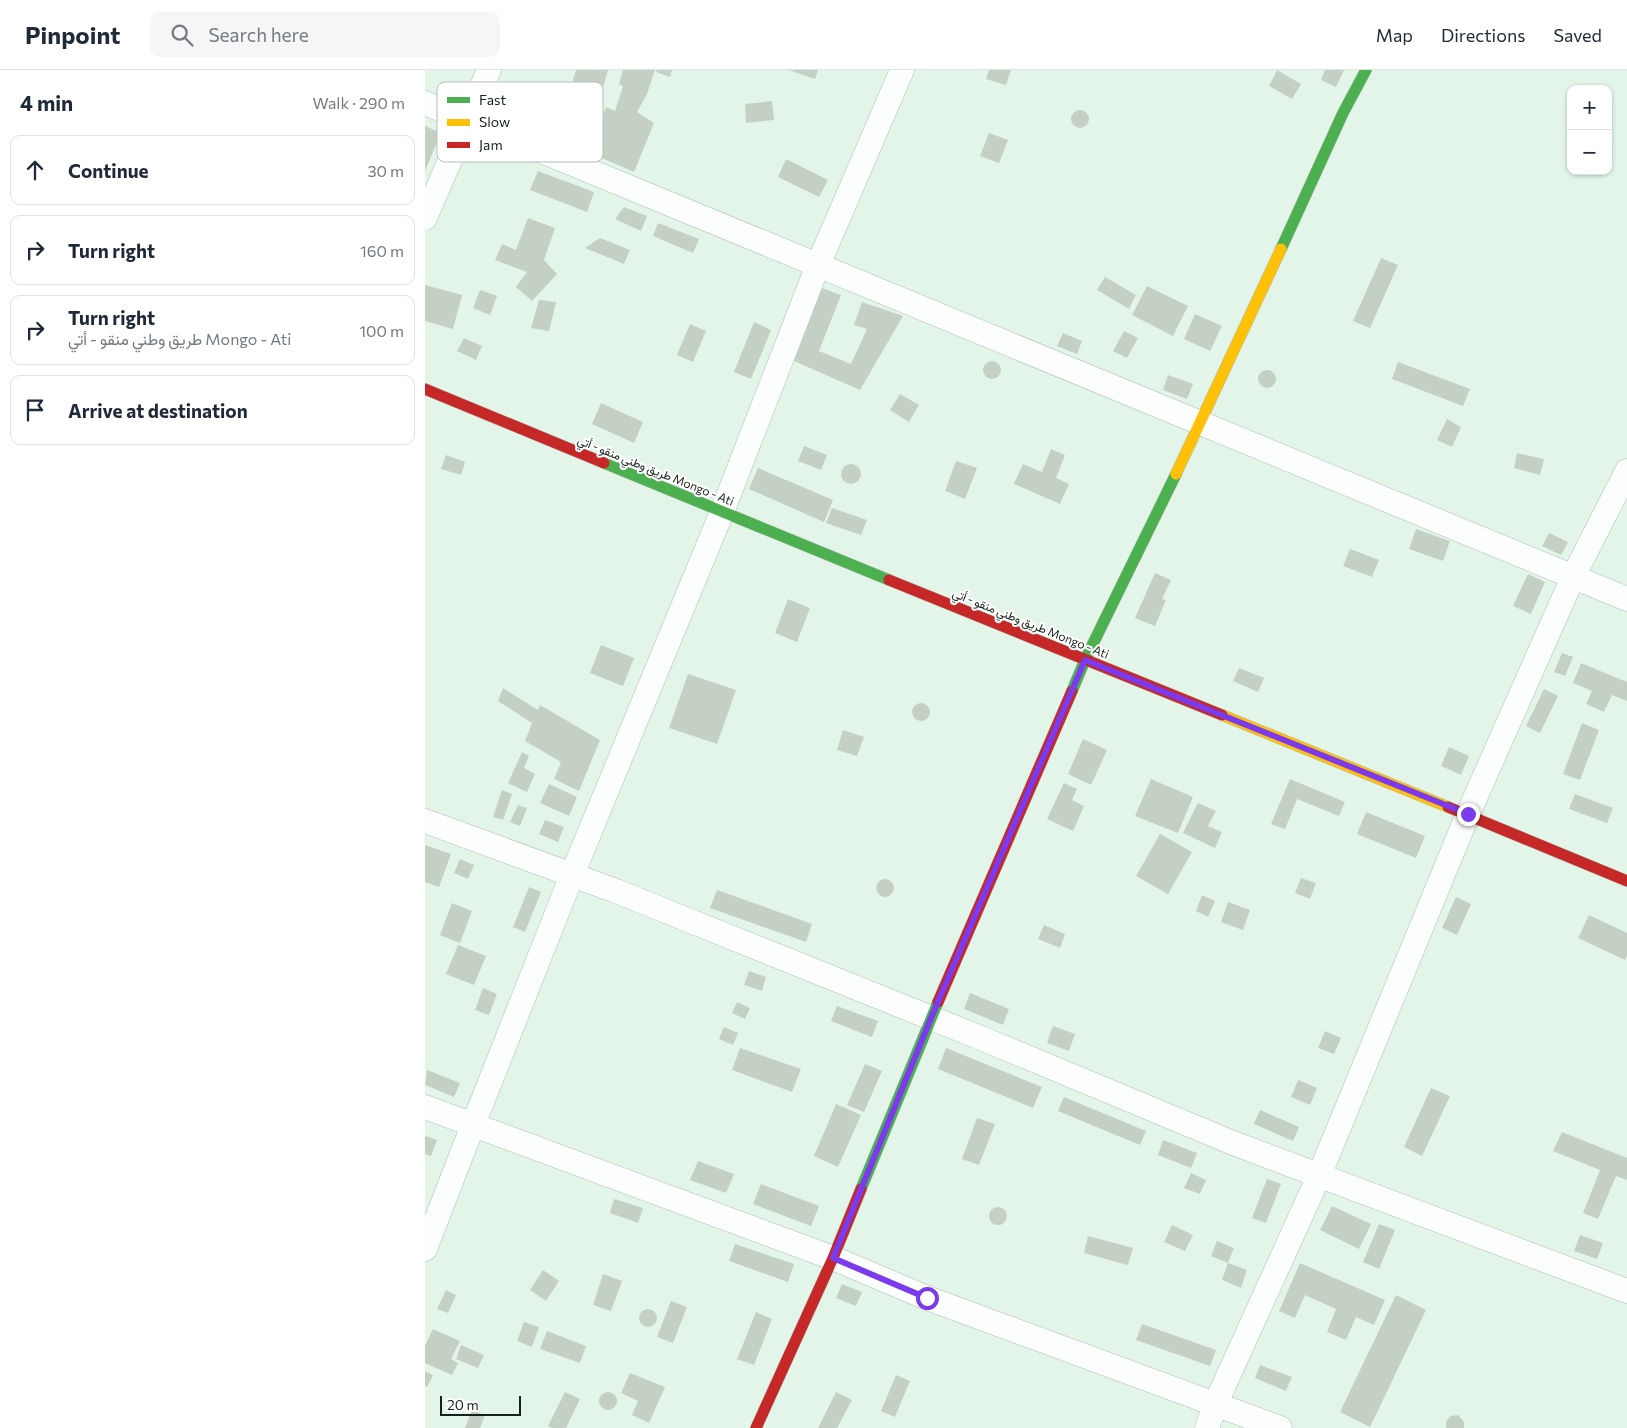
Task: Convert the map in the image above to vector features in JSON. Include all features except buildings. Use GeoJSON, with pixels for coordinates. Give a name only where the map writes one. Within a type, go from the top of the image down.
{"type":"FeatureCollection","features":[{"type":"Feature","properties":{"kind":"street"},"geometry":{"type":"LineString","coordinates":[[484,82],[489,70]]}},
{"type":"Feature","properties":{"kind":"street"},"geometry":{"type":"LineString","coordinates":[[425,1249],[572,875],[722,512],[818,265],[902,70]]}},
{"type":"Feature","properties":{"kind":"street"},"geometry":{"type":"LineString","coordinates":[[756,1428],[833,1258],[931,1018],[1085,660],[1201,423],[1343,113],[1367,70]]}},
{"type":"Feature","properties":{"kind":"street"},"geometry":{"type":"LineString","coordinates":[[425,103],[437,108]]}},
{"type":"Feature","properties":{"kind":"street"},"geometry":{"type":"LineString","coordinates":[[425,218],[450,162]]}},
{"type":"Feature","properties":{"kind":"street"},"geometry":{"type":"LineString","coordinates":[[569,162],[1627,599]]}},
{"type":"Feature","properties":{"kind":"street","name":"طريق وطني منقو - أتي Mongo - Ati"},"geometry":{"type":"LineString","coordinates":[[425,389],[1085,660],[1468,814],[1627,881]]}},
{"type":"Feature","properties":{"kind":"street"},"geometry":{"type":"LineString","coordinates":[[1207,1428],[1215,1405],[1319,1176],[1468,814],[1573,577],[1627,471]]}},
{"type":"Feature","properties":{"kind":"street"},"geometry":{"type":"LineString","coordinates":[[425,821],[616,891],[931,1018],[1233,1143],[1627,1291]]}},
{"type":"Feature","properties":{"kind":"street"},"geometry":{"type":"LineString","coordinates":[[425,1107],[833,1258],[927,1298],[1280,1428]]}},
{"type":"Feature","properties":{"kind":"traffic: fast"},"geometry":{"type":"LineString","coordinates":[[1281,249],[1343,113],[1366,70]]}},
{"type":"Feature","properties":{"kind":"traffic: fast"},"geometry":{"type":"LineString","coordinates":[[604,463],[889,580]]}},
{"type":"Feature","properties":{"kind":"traffic: fast"},"geometry":{"type":"LineString","coordinates":[[1072,691],[1085,660],[1176,474]]}},
{"type":"Feature","properties":{"kind":"traffic: fast"},"geometry":{"type":"LineString","coordinates":[[861,1189],[938,1002]]}},
{"type":"Feature","properties":{"kind":"traffic: slow"},"geometry":{"type":"LineString","coordinates":[[1176,474],[1281,249]]}},
{"type":"Feature","properties":{"kind":"traffic: slow"},"geometry":{"type":"LineString","coordinates":[[1222,715],[1448,807]]}},
{"type":"Feature","properties":{"kind":"traffic: jam"},"geometry":{"type":"LineString","coordinates":[[425,389],[604,463]]}},
{"type":"Feature","properties":{"kind":"traffic: jam"},"geometry":{"type":"LineString","coordinates":[[889,580],[1222,715]]}},
{"type":"Feature","properties":{"kind":"traffic: jam"},"geometry":{"type":"LineString","coordinates":[[938,1002],[1072,691]]}},
{"type":"Feature","properties":{"kind":"traffic: jam"},"geometry":{"type":"LineString","coordinates":[[1448,807],[1627,881]]}},
{"type":"Feature","properties":{"kind":"traffic: jam"},"geometry":{"type":"LineString","coordinates":[[756,1428],[833,1258],[861,1189]]}},
{"type":"Feature","properties":{"kind":"route"},"geometry":{"type":"LineString","coordinates":[[927,1298],[833,1258],[931,1018],[1085,660],[1468,814]]}}]}
